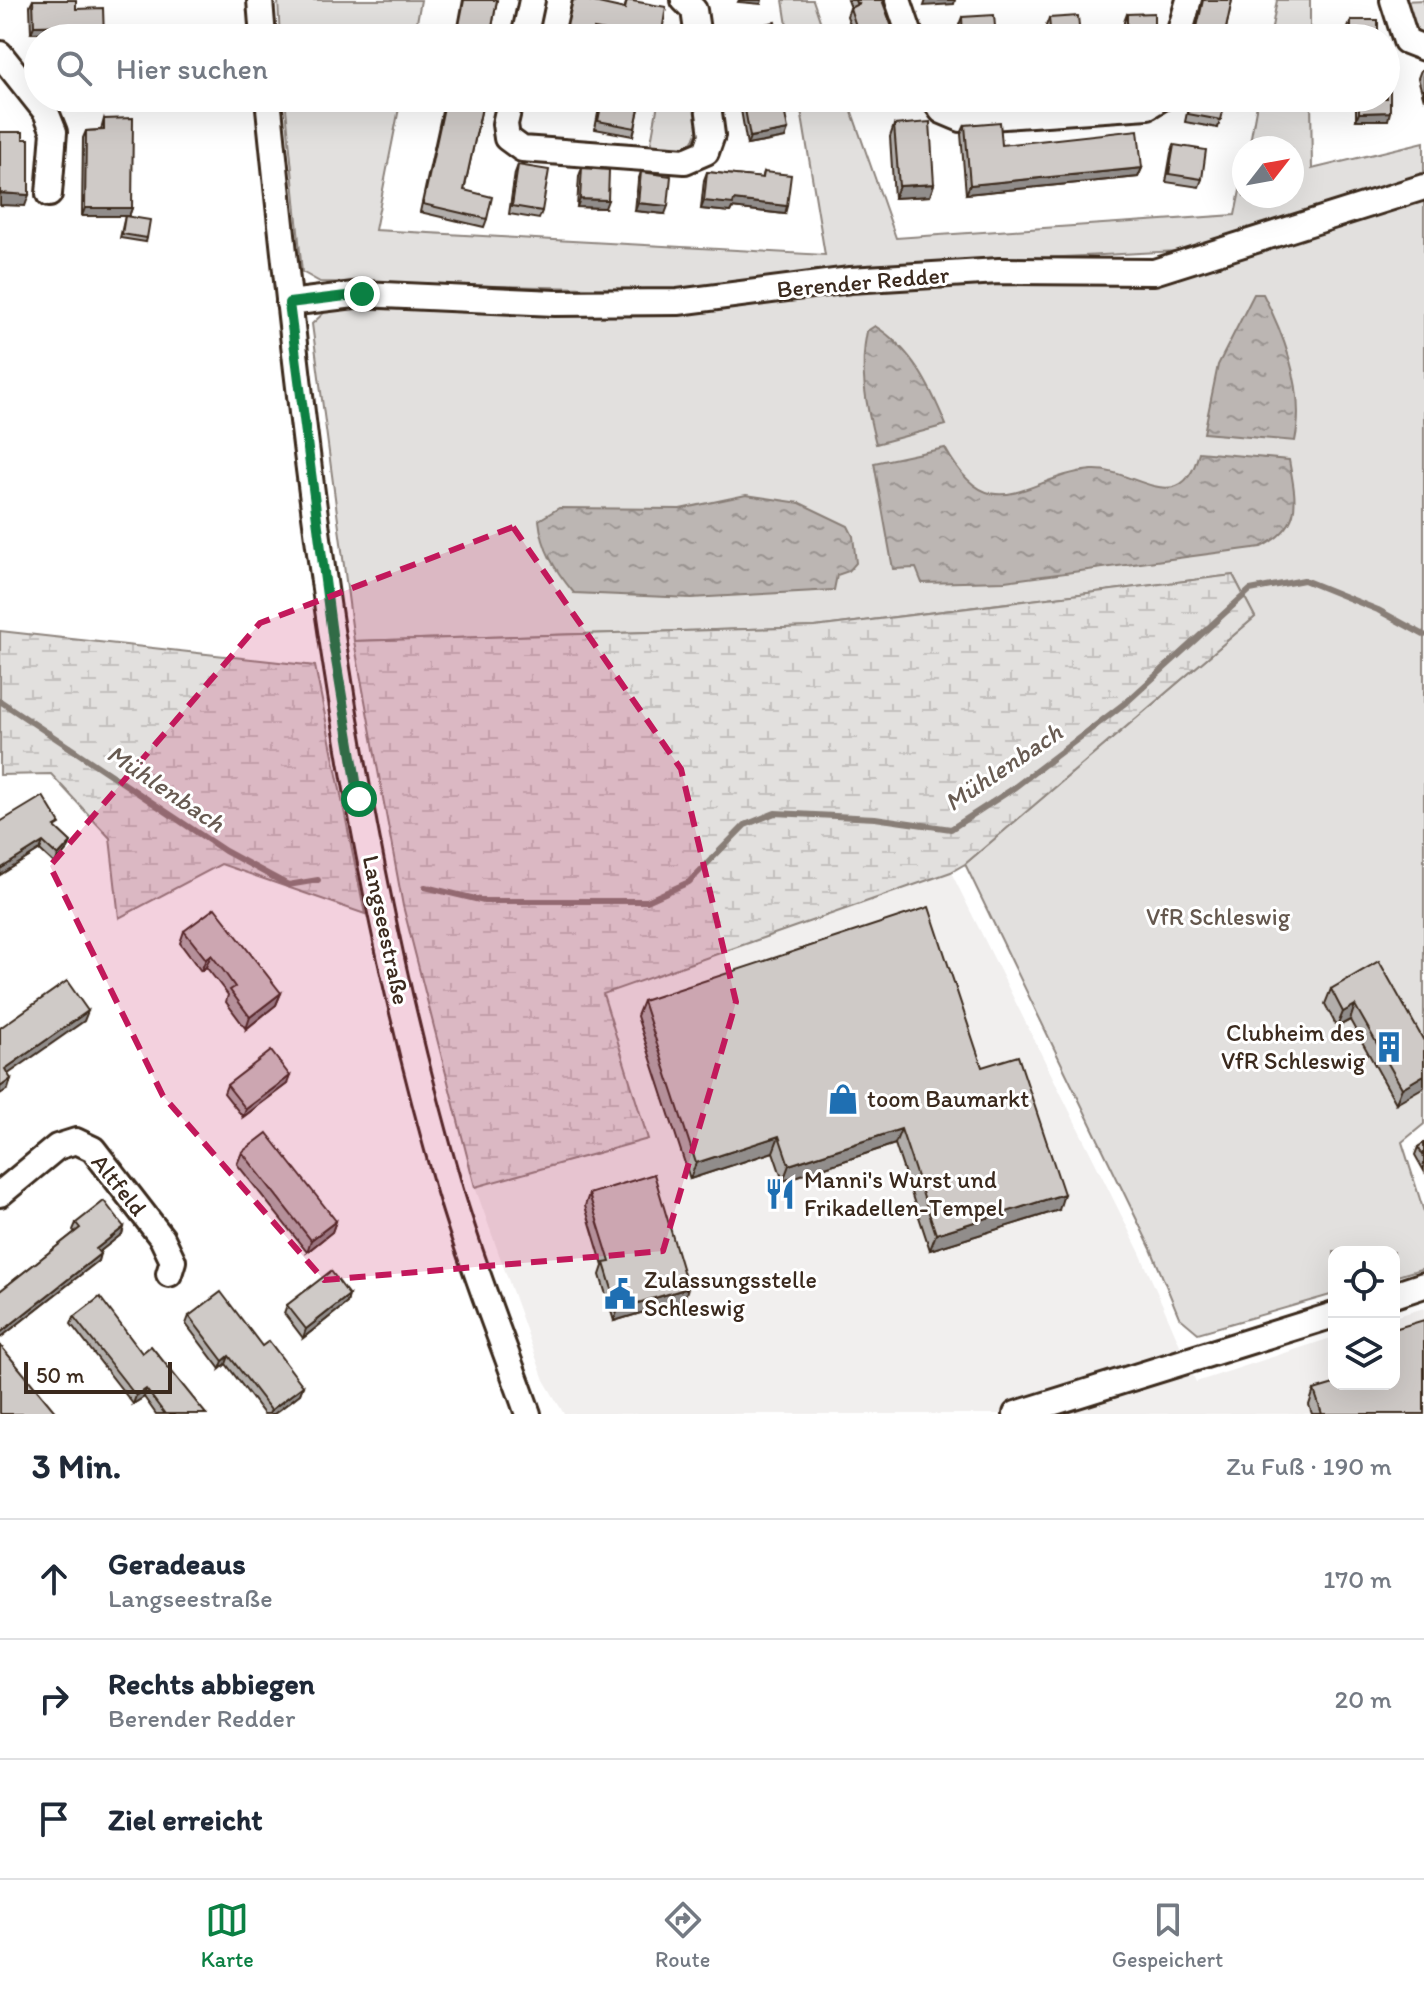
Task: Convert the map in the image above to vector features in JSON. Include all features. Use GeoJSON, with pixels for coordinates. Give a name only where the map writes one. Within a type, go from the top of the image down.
{"type":"FeatureCollection","features":[{"type":"Feature","properties":{"kind":"street"},"geometry":{"type":"LineString","coordinates":[[260,0],[262,24]]}},
{"type":"Feature","properties":{"kind":"street"},"geometry":{"type":"LineString","coordinates":[[527,24],[532,0]]}},
{"type":"Feature","properties":{"kind":"street"},"geometry":{"type":"LineString","coordinates":[[684,0],[694,10],[696,24]]}},
{"type":"Feature","properties":{"kind":"street"},"geometry":{"type":"LineString","coordinates":[[898,0],[906,24]]}},
{"type":"Feature","properties":{"kind":"street"},"geometry":{"type":"LineString","coordinates":[[1182,24],[1189,0]]}},
{"type":"Feature","properties":{"kind":"street"},"geometry":{"type":"LineString","coordinates":[[1393,0],[1406,41],[1424,48]]}},
{"type":"Feature","properties":{"kind":"street"},"geometry":{"type":"LineString","coordinates":[[0,54],[24,84]]}},
{"type":"Feature","properties":{"kind":"street"},"geometry":{"type":"LineString","coordinates":[[46,112],[54,132],[49,194]]}},
{"type":"Feature","properties":{"kind":"street","name":"Langseestraße"},"geometry":{"type":"LineString","coordinates":[[269,112],[289,303],[333,642],[383,919],[450,1193],[528,1414]]}},
{"type":"Feature","properties":{"kind":"street"},"geometry":{"type":"LineString","coordinates":[[508,112],[505,124],[507,138],[522,149],[685,161],[706,152],[712,135],[709,112]]}},
{"type":"Feature","properties":{"kind":"street"},"geometry":{"type":"LineString","coordinates":[[944,112],[961,119],[1062,112]]}},
{"type":"Feature","properties":{"kind":"street","name":"Berender Redder"},"geometry":{"type":"LineString","coordinates":[[289,303],[362,294],[555,303],[678,302],[865,279],[999,271],[1154,272],[1424,187]]}},
{"type":"Feature","properties":{"kind":"street","name":"Altfeld"},"geometry":{"type":"LineString","coordinates":[[0,1194],[57,1147],[76,1141],[93,1149],[162,1238],[173,1261],[169,1274]]}},
{"type":"Feature","properties":{"kind":"street"},"geometry":{"type":"LineString","coordinates":[[1400,1293],[1424,1285]]}},
{"type":"Feature","properties":{"kind":"street"},"geometry":{"type":"LineString","coordinates":[[1016,1414],[1328,1317]]}},
{"type":"Feature","properties":{"kind":"highlighted area"},"geometry":{"type":"Polygon","coordinates":[[[513,527],[681,769],[736,1002],[663,1251],[324,1280],[163,1096],[50,866],[260,623],[513,527]]]}},
{"type":"Feature","properties":{"kind":"shaded area"},"geometry":{"type":"Polygon","coordinates":[[[951,872],[1140,1253],[1196,1382],[1328,1339],[1328,1390],[1400,1390],[1400,1315],[1424,1308],[1424,1414],[564,1414],[544,1380],[475,1187],[648,1139],[603,995],[951,872]]]}},
{"type":"Feature","properties":{"kind":"green space"},"geometry":{"type":"Polygon","coordinates":[[[278,0],[421,0],[417,24],[279,24],[278,0]]]}},
{"type":"Feature","properties":{"kind":"green space"},"geometry":{"type":"Polygon","coordinates":[[[783,0],[813,0],[821,24],[787,24],[783,0]]]}},
{"type":"Feature","properties":{"kind":"green space"},"geometry":{"type":"Polygon","coordinates":[[[1277,0],[1310,0],[1310,24],[1273,24],[1277,0]]]}},
{"type":"Feature","properties":{"kind":"green space"},"geometry":{"type":"Polygon","coordinates":[[[1424,0],[1424,34],[1408,24],[1403,1],[1424,0]]]}},
{"type":"Feature","properties":{"kind":"green space"},"geometry":{"type":"Polygon","coordinates":[[[286,112],[398,112],[375,230],[825,255],[801,112],[852,112],[896,238],[1235,215],[1236,208],[1304,208],[1304,136],[1251,136],[1255,112],[1311,112],[1312,169],[1424,142],[1424,176],[1178,251],[859,268],[676,290],[320,282],[302,272],[286,112]]]}},
{"type":"Feature","properties":{"kind":"green space"},"geometry":{"type":"Polygon","coordinates":[[[656,112],[699,112],[699,125],[693,141],[677,148],[650,148],[656,112]]]}},
{"type":"Feature","properties":{"kind":"green space","name":"VfR Schleswig"},"geometry":{"type":"Polygon","coordinates":[[[1424,196],[1424,1124],[1402,1142],[1424,1212],[1424,1268],[1400,1275],[1400,1246],[1328,1246],[1328,1296],[1198,1333],[1179,1317],[1151,1249],[965,864],[1255,617],[1233,575],[815,627],[354,641],[312,324],[329,308],[664,315],[868,291],[1006,283],[1163,283],[1424,196]]]}},
{"type":"Feature","properties":{"kind":"green space"},"geometry":{"type":"Polygon","coordinates":[[[1233,575],[1255,617],[965,864],[951,872],[603,994],[648,1139],[475,1187],[403,906],[354,641],[815,627],[1233,575]]]}},
{"type":"Feature","properties":{"kind":"green space"},"geometry":{"type":"Polygon","coordinates":[[[0,631],[315,666],[365,914],[221,864],[119,918],[110,838],[51,774],[0,775],[0,631]]]}},
{"type":"Feature","properties":{"kind":"water"},"geometry":{"type":"Polygon","coordinates":[[[1254,294],[1263,294],[1286,346],[1298,403],[1295,441],[1204,433],[1218,365],[1254,294]]]}},
{"type":"Feature","properties":{"kind":"water"},"geometry":{"type":"Polygon","coordinates":[[[875,326],[910,357],[946,425],[876,444],[864,374],[867,331],[875,326]]]}},
{"type":"Feature","properties":{"kind":"water"},"geometry":{"type":"Polygon","coordinates":[[[945,448],[962,474],[979,488],[995,494],[1012,493],[1069,474],[1092,470],[1107,471],[1168,488],[1181,484],[1191,473],[1199,452],[1289,460],[1294,511],[1284,530],[1261,547],[1005,581],[922,583],[916,568],[893,569],[874,463],[945,448]]]}},
{"type":"Feature","properties":{"kind":"water"},"geometry":{"type":"Polygon","coordinates":[[[746,495],[800,503],[848,526],[853,536],[856,563],[849,571],[837,575],[834,590],[691,598],[574,593],[550,559],[539,520],[559,508],[680,509],[746,495]]]}},
{"type":"Feature","properties":{"kind":"building"},"geometry":{"type":"Polygon","coordinates":[[[33,0],[76,0],[76,9],[103,8],[104,24],[34,24],[33,0]]]}},
{"type":"Feature","properties":{"kind":"building"},"geometry":{"type":"Polygon","coordinates":[[[464,0],[497,0],[493,24],[459,24],[464,0]]]}},
{"type":"Feature","properties":{"kind":"building"},"geometry":{"type":"Polygon","coordinates":[[[573,0],[625,9],[627,0],[666,7],[663,24],[568,24],[573,0]]]}},
{"type":"Feature","properties":{"kind":"building"},"geometry":{"type":"Polygon","coordinates":[[[855,0],[882,0],[891,24],[855,24],[850,8],[860,3],[855,0]]]}},
{"type":"Feature","properties":{"kind":"building"},"geometry":{"type":"Polygon","coordinates":[[[1203,0],[1232,0],[1227,24],[1198,24],[1203,0]]]}},
{"type":"Feature","properties":{"kind":"building"},"geometry":{"type":"Polygon","coordinates":[[[1154,13],[1154,24],[1127,24],[1127,14],[1154,13]]]}},
{"type":"Feature","properties":{"kind":"building"},"geometry":{"type":"Polygon","coordinates":[[[994,15],[995,24],[962,24],[962,17],[994,15]]]}},
{"type":"Feature","properties":{"kind":"building"},"geometry":{"type":"Polygon","coordinates":[[[1078,16],[1079,24],[1050,24],[1049,18],[1078,16]]]}},
{"type":"Feature","properties":{"kind":"building"},"geometry":{"type":"Polygon","coordinates":[[[1351,20],[1378,20],[1378,24],[1351,24],[1351,20]]]}},
{"type":"Feature","properties":{"kind":"building"},"geometry":{"type":"Polygon","coordinates":[[[443,112],[481,112],[464,190],[492,197],[487,219],[423,204],[443,112]]]}},
{"type":"Feature","properties":{"kind":"building"},"geometry":{"type":"Polygon","coordinates":[[[600,112],[638,112],[635,128],[598,121],[600,112]]]}},
{"type":"Feature","properties":{"kind":"building"},"geometry":{"type":"Polygon","coordinates":[[[746,112],[785,112],[788,130],[750,137],[746,112]]]}},
{"type":"Feature","properties":{"kind":"building"},"geometry":{"type":"Polygon","coordinates":[[[1188,112],[1223,112],[1221,120],[1188,112]]]}},
{"type":"Feature","properties":{"kind":"building"},"geometry":{"type":"Polygon","coordinates":[[[133,118],[132,208],[85,208],[86,131],[104,130],[104,119],[133,118]]]}},
{"type":"Feature","properties":{"kind":"building"},"geometry":{"type":"Polygon","coordinates":[[[930,122],[934,184],[899,186],[894,125],[930,122]]]}},
{"type":"Feature","properties":{"kind":"building"},"geometry":{"type":"Polygon","coordinates":[[[1000,122],[1002,145],[1138,130],[1142,168],[970,185],[965,125],[1000,122]]]}},
{"type":"Feature","properties":{"kind":"building"},"geometry":{"type":"Polygon","coordinates":[[[0,132],[23,132],[23,139],[29,139],[29,195],[0,193],[0,132]]]}},
{"type":"Feature","properties":{"kind":"building"},"geometry":{"type":"Polygon","coordinates":[[[1174,145],[1206,150],[1202,179],[1169,174],[1174,145]]]}},
{"type":"Feature","properties":{"kind":"building"},"geometry":{"type":"Polygon","coordinates":[[[518,165],[549,170],[542,211],[512,206],[518,165]]]}},
{"type":"Feature","properties":{"kind":"building"},"geometry":{"type":"Polygon","coordinates":[[[582,168],[609,170],[608,200],[580,199],[582,168]]]}},
{"type":"Feature","properties":{"kind":"building"},"geometry":{"type":"Polygon","coordinates":[[[641,172],[671,176],[668,206],[638,203],[641,172]]]}},
{"type":"Feature","properties":{"kind":"building"},"geometry":{"type":"Polygon","coordinates":[[[707,172],[763,178],[764,172],[791,175],[787,206],[734,200],[733,204],[704,201],[707,172]]]}},
{"type":"Feature","properties":{"kind":"building"},"geometry":{"type":"Polygon","coordinates":[[[125,216],[150,220],[147,238],[122,234],[125,216]]]}},
{"type":"Feature","properties":{"kind":"building"},"geometry":{"type":"Polygon","coordinates":[[[43,796],[60,824],[55,827],[71,842],[58,856],[43,842],[0,869],[0,822],[43,796]]]}},
{"type":"Feature","properties":{"kind":"building","name":"toom Baumarkt"},"geometry":{"type":"Polygon","coordinates":[[[929,907],[982,1067],[1018,1056],[1064,1194],[936,1234],[901,1129],[789,1165],[779,1136],[696,1163],[643,1001],[929,907]]]}},
{"type":"Feature","properties":{"kind":"building"},"geometry":{"type":"Polygon","coordinates":[[[215,908],[281,993],[250,1017],[230,990],[235,987],[223,970],[211,955],[206,959],[184,931],[215,908]]]}},
{"type":"Feature","properties":{"kind":"building","name":"Clubheim des VfR Schleswig"},"geometry":{"type":"Polygon","coordinates":[[[1379,961],[1424,1041],[1424,1075],[1402,1088],[1355,1005],[1343,1012],[1331,989],[1379,961]]]}},
{"type":"Feature","properties":{"kind":"building"},"geometry":{"type":"Polygon","coordinates":[[[67,981],[88,1011],[5,1069],[11,1079],[0,1087],[0,1028],[67,981]]]}},
{"type":"Feature","properties":{"kind":"building"},"geometry":{"type":"Polygon","coordinates":[[[271,1051],[290,1076],[246,1109],[227,1085],[271,1051]]]}},
{"type":"Feature","properties":{"kind":"building"},"geometry":{"type":"Polygon","coordinates":[[[267,1133],[336,1221],[311,1240],[242,1152],[267,1133]]]}},
{"type":"Feature","properties":{"kind":"building"},"geometry":{"type":"Polygon","coordinates":[[[1424,1143],[1424,1157],[1418,1147],[1424,1143]]]}},
{"type":"Feature","properties":{"kind":"building"},"geometry":{"type":"Polygon","coordinates":[[[654,1174],[688,1288],[618,1309],[604,1263],[610,1262],[589,1194],[654,1174]]]}},
{"type":"Feature","properties":{"kind":"building"},"geometry":{"type":"Polygon","coordinates":[[[104,1201],[124,1227],[96,1249],[100,1254],[0,1333],[0,1291],[80,1228],[76,1223],[104,1201]]]}},
{"type":"Feature","properties":{"kind":"building"},"geometry":{"type":"Polygon","coordinates":[[[331,1271],[349,1295],[306,1329],[287,1305],[331,1271]]]}},
{"type":"Feature","properties":{"kind":"building"},"geometry":{"type":"Polygon","coordinates":[[[221,1292],[262,1346],[269,1341],[303,1386],[271,1410],[229,1356],[223,1361],[189,1316],[221,1292]]]}},
{"type":"Feature","properties":{"kind":"building"},"geometry":{"type":"Polygon","coordinates":[[[100,1297],[142,1353],[151,1346],[206,1414],[165,1414],[146,1389],[136,1396],[74,1317],[100,1297]]]}},
{"type":"Feature","properties":{"kind":"building"},"geometry":{"type":"Polygon","coordinates":[[[1424,1320],[1424,1414],[1322,1414],[1314,1390],[1328,1386],[1328,1390],[1400,1390],[1400,1327],[1424,1320]]]}},
{"type":"Feature","properties":{"kind":"building"},"geometry":{"type":"Polygon","coordinates":[[[0,1345],[57,1414],[0,1413],[0,1345]]]}},
{"type":"Feature","properties":{"kind":"waterway","name":"Mühlenbach"},"geometry":{"type":"LineString","coordinates":[[425,887],[484,901],[647,901],[689,882],[745,825],[775,813],[875,818],[951,829],[1011,790],[1129,700],[1250,590],[1304,580],[1378,610],[1424,635]]}},
{"type":"Feature","properties":{"kind":"waterway","name":"Mühlenbach"},"geometry":{"type":"LineString","coordinates":[[0,701],[225,851],[288,885],[318,880]]}},
{"type":"Feature","properties":{"kind":"place","name":"Clubheim des VfR Schleswig"},"geometry":{"type":"Point","coordinates":[1389,1047]}},
{"type":"Feature","properties":{"kind":"place","name":"toom Baumarkt"},"geometry":{"type":"Point","coordinates":[843,1099]}},
{"type":"Feature","properties":{"kind":"place","name":"Manni's Wurst und Frikadellen-Tempel"},"geometry":{"type":"Point","coordinates":[780,1194]}},
{"type":"Feature","properties":{"kind":"place","name":"Zulassungsstelle Schleswig"},"geometry":{"type":"Point","coordinates":[620,1294]}},
{"type":"Feature","properties":{"kind":"route"},"geometry":{"type":"LineString","coordinates":[[359,799],[333,642],[289,303],[362,294]]}}]}
